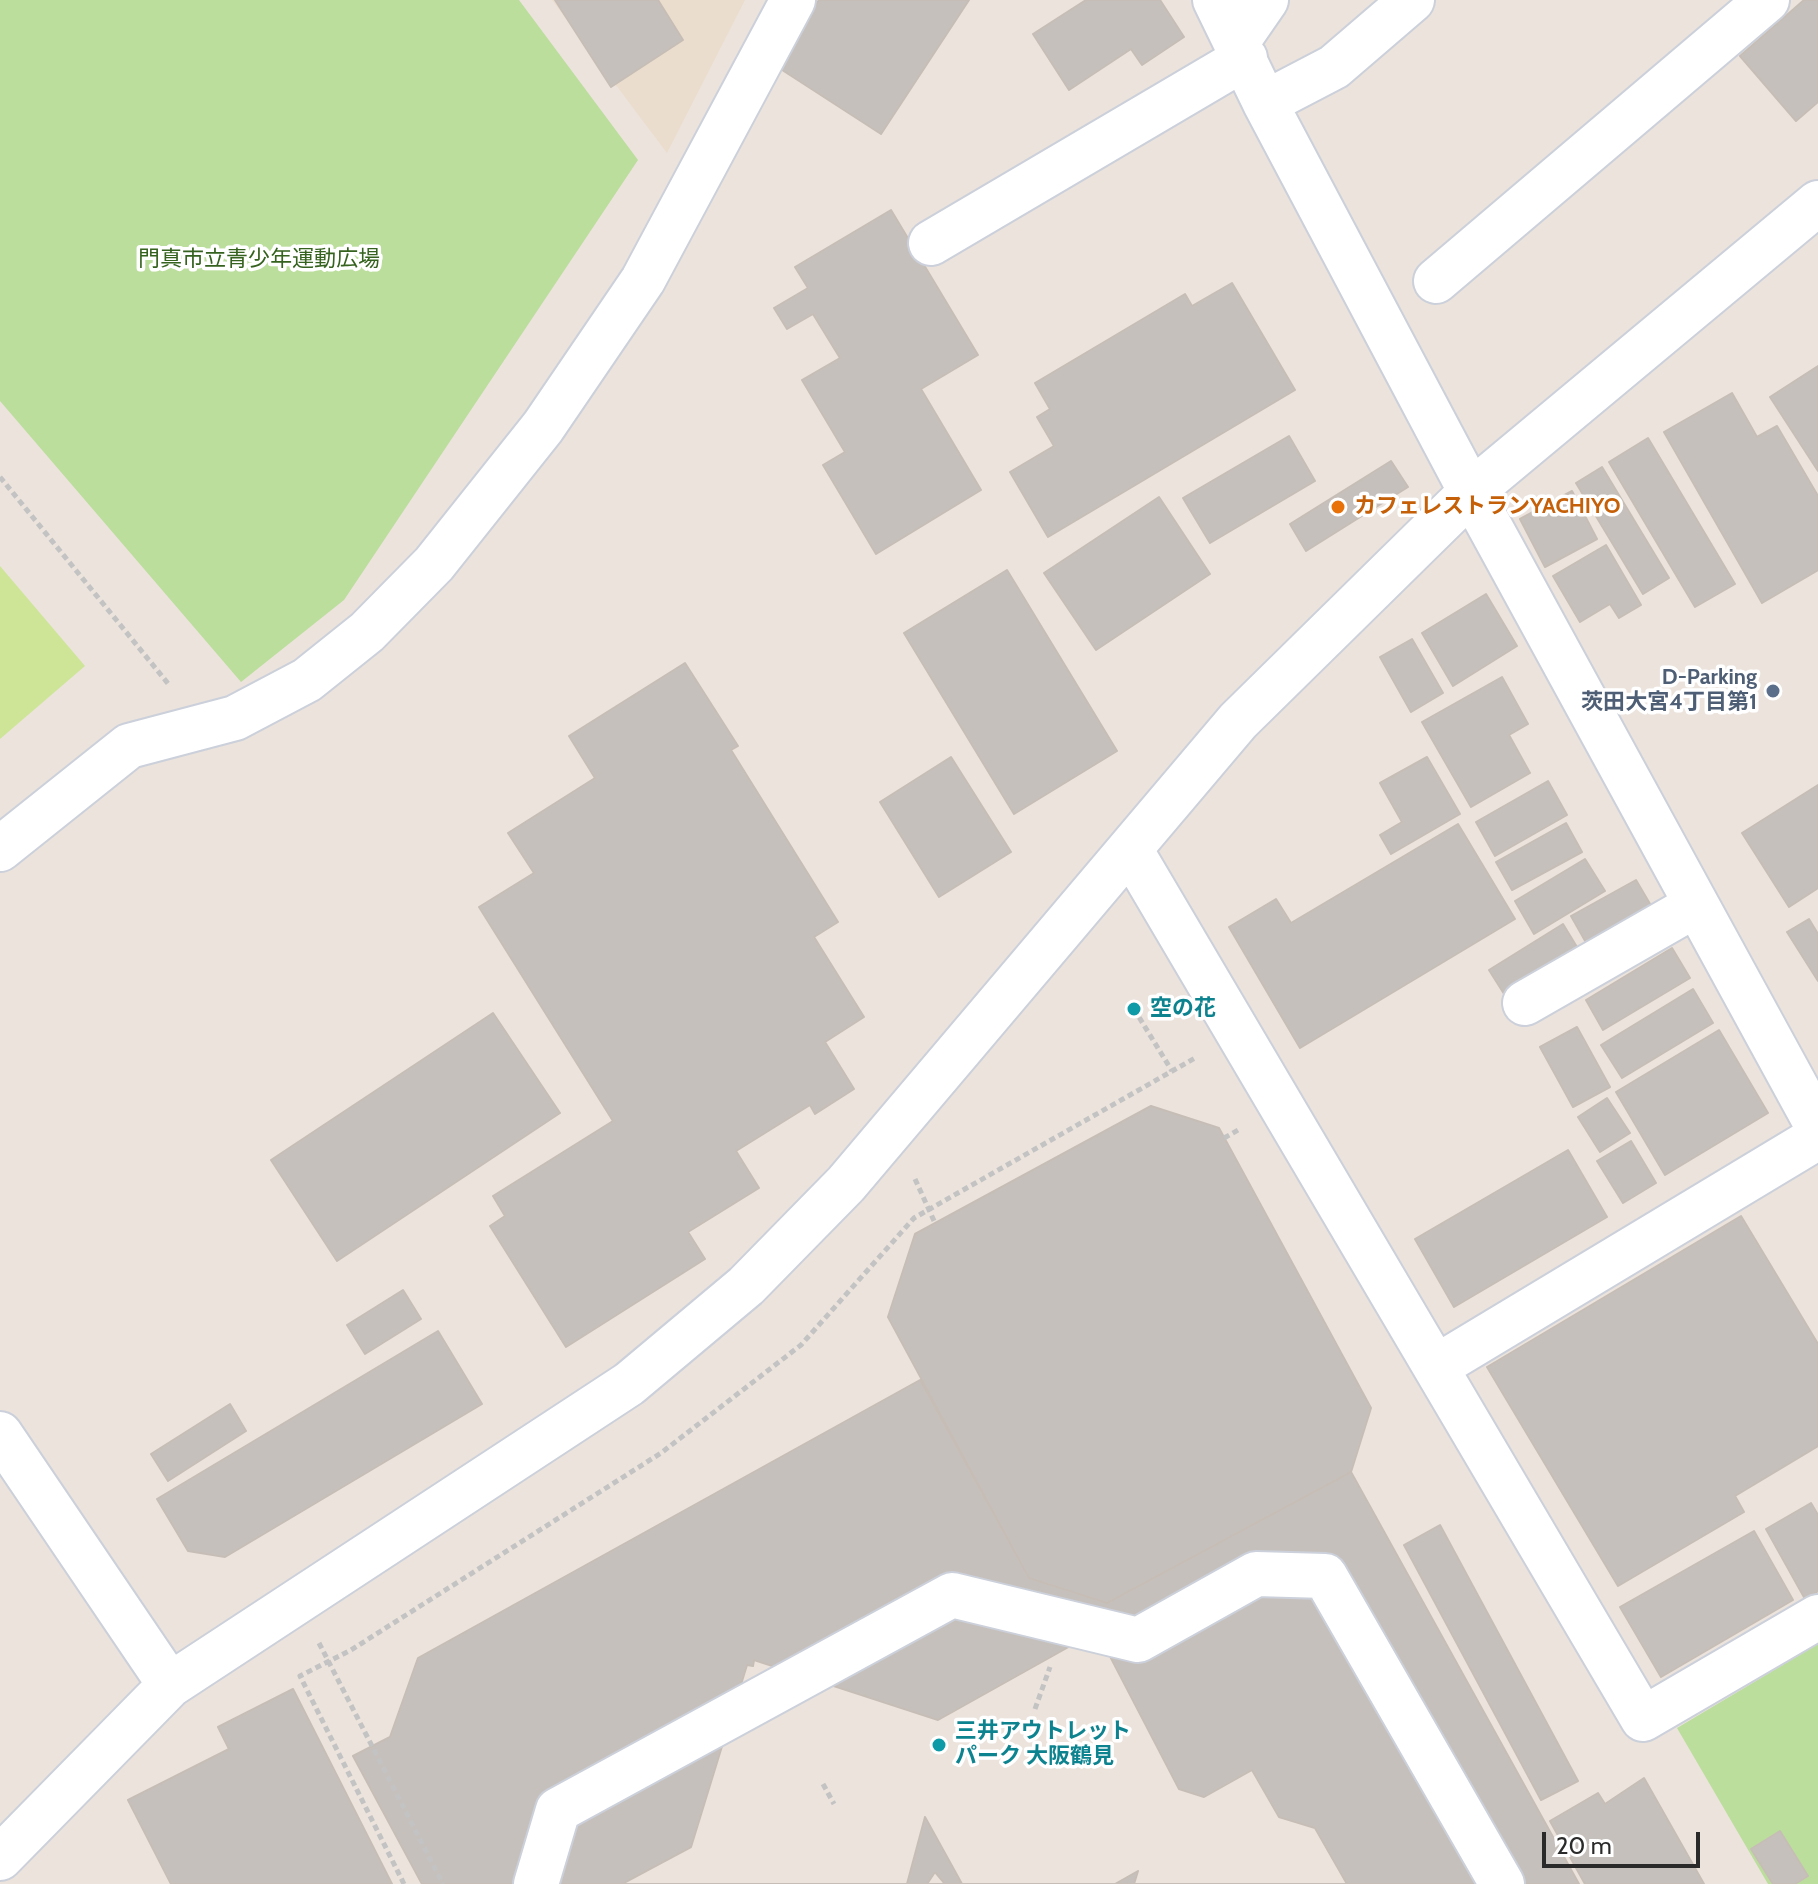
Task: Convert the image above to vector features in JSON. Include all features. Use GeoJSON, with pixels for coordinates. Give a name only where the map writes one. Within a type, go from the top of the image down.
{"type":"FeatureCollection","features":[{"type":"Feature","properties":{"kind":"street"},"geometry":{"type":"LineString","coordinates":[[0,849],[129,746],[235,718],[307,680],[367,632],[434,564],[543,427],[643,280],[793,0]]}},
{"type":"Feature","properties":{"kind":"street"},"geometry":{"type":"LineString","coordinates":[[1215,0],[1265,103],[1471,492],[1696,905],[1806,1072],[1818,1127]]}},
{"type":"Feature","properties":{"kind":"street"},"geometry":{"type":"LineString","coordinates":[[931,243],[1241,50],[1266,0]]}},
{"type":"Feature","properties":{"kind":"street"},"geometry":{"type":"LineString","coordinates":[[1265,103],[1334,67],[1412,0]]}},
{"type":"Feature","properties":{"kind":"street"},"geometry":{"type":"LineString","coordinates":[[1436,281],[1767,0]]}},
{"type":"Feature","properties":{"kind":"street"},"geometry":{"type":"LineString","coordinates":[[0,1858],[170,1685],[629,1384],[746,1286],[846,1184],[1238,721],[1471,492],[1818,203]]}},
{"type":"Feature","properties":{"kind":"street"},"geometry":{"type":"LineString","coordinates":[[1131,851],[1643,1719],[1818,1617]]}},
{"type":"Feature","properties":{"kind":"street"},"geometry":{"type":"LineString","coordinates":[[1525,1003],[1696,905]]}},
{"type":"Feature","properties":{"kind":"street"},"geometry":{"type":"LineString","coordinates":[[1436,1367],[1818,1137]]}},
{"type":"Feature","properties":{"kind":"street"},"geometry":{"type":"LineString","coordinates":[[0,1434],[170,1685]]}},
{"type":"Feature","properties":{"kind":"street"},"geometry":{"type":"LineString","coordinates":[[536,1884],[558,1810],[952,1595],[1138,1640],[1256,1574],[1325,1576],[1502,1884]]}},
{"type":"Feature","properties":{"kind":"path"},"geometry":{"type":"LineString","coordinates":[[0,477],[203,727]]}},
{"type":"Feature","properties":{"kind":"path"},"geometry":{"type":"LineString","coordinates":[[1134,1009],[1172,1071]]}},
{"type":"Feature","properties":{"kind":"path"},"geometry":{"type":"LineString","coordinates":[[404,1884],[300,1676],[329,1661],[661,1453],[801,1345],[914,1218],[1155,1081]]}},
{"type":"Feature","properties":{"kind":"path"},"geometry":{"type":"LineString","coordinates":[[911,1171],[935,1223]]}},
{"type":"Feature","properties":{"kind":"path"},"geometry":{"type":"LineString","coordinates":[[317,1639],[443,1884]]}},
{"type":"Feature","properties":{"kind":"path"},"geometry":{"type":"LineString","coordinates":[[1035,1709],[1051,1662]]}},
{"type":"Feature","properties":{"kind":"path"},"geometry":{"type":"LineString","coordinates":[[823,1784],[834,1804]]}},
{"type":"Feature","properties":{"kind":"shaded area"},"geometry":{"type":"Polygon","coordinates":[[[552,0],[745,0],[667,153],[552,0]]]}},
{"type":"Feature","properties":{"kind":"green space","name":"門真市立青少年運動広場"},"geometry":{"type":"Polygon","coordinates":[[[0,0],[519,0],[638,160],[344,600],[241,682],[0,401],[0,0]]]}},
{"type":"Feature","properties":{"kind":"green space"},"geometry":{"type":"Polygon","coordinates":[[[0,566],[85,666],[0,739],[0,566]]]}},
{"type":"Feature","properties":{"kind":"green space"},"geometry":{"type":"Polygon","coordinates":[[[1818,1644],[1818,1884],[1768,1884],[1677,1728],[1818,1644]]]}},
{"type":"Feature","properties":{"kind":"building"},"geometry":{"type":"Polygon","coordinates":[[[555,0],[658,0],[683,40],[611,87],[555,0]]]}},
{"type":"Feature","properties":{"kind":"building"},"geometry":{"type":"Polygon","coordinates":[[[819,0],[969,0],[881,134],[776,66],[819,0]]]}},
{"type":"Feature","properties":{"kind":"building"},"geometry":{"type":"Polygon","coordinates":[[[1086,0],[1160,0],[1184,37],[1142,65],[1131,49],[1069,90],[1033,34],[1086,0]]]}},
{"type":"Feature","properties":{"kind":"building"},"geometry":{"type":"Polygon","coordinates":[[[1804,0],[1818,0],[1818,102],[1796,121],[1740,56],[1804,0]]]}},
{"type":"Feature","properties":{"kind":"building"},"geometry":{"type":"Polygon","coordinates":[[[891,210],[978,355],[921,389],[981,490],[876,554],[823,465],[845,452],[802,380],[840,358],[813,314],[787,329],[774,308],[808,288],[795,267],[891,210]]]}},
{"type":"Feature","properties":{"kind":"building"},"geometry":{"type":"Polygon","coordinates":[[[1232,283],[1295,390],[1048,537],[1010,472],[1054,446],[1037,417],[1050,409],[1035,383],[1185,294],[1192,306],[1232,283]]]}},
{"type":"Feature","properties":{"kind":"building"},"geometry":{"type":"Polygon","coordinates":[[[1818,366],[1818,471],[1770,397],[1818,366]]]}},
{"type":"Feature","properties":{"kind":"building"},"geometry":{"type":"Polygon","coordinates":[[[1732,393],[1757,437],[1777,426],[1818,496],[1818,570],[1762,603],[1664,432],[1732,393]]]}},
{"type":"Feature","properties":{"kind":"building"},"geometry":{"type":"Polygon","coordinates":[[[1289,436],[1315,481],[1210,543],[1183,498],[1289,436]]]}},
{"type":"Feature","properties":{"kind":"building"},"geometry":{"type":"Polygon","coordinates":[[[1648,438],[1735,584],[1695,607],[1609,462],[1648,438]]]}},
{"type":"Feature","properties":{"kind":"building"},"geometry":{"type":"Polygon","coordinates":[[[1391,461],[1408,487],[1306,551],[1290,524],[1391,461]]]}},
{"type":"Feature","properties":{"kind":"building"},"geometry":{"type":"Polygon","coordinates":[[[1602,467],[1669,578],[1643,594],[1576,483],[1602,467]]]}},
{"type":"Feature","properties":{"kind":"building"},"geometry":{"type":"Polygon","coordinates":[[[1572,491],[1597,539],[1545,567],[1520,519],[1572,491]]]}},
{"type":"Feature","properties":{"kind":"building"},"geometry":{"type":"Polygon","coordinates":[[[1159,497],[1210,574],[1096,650],[1044,573],[1159,497]]]}},
{"type":"Feature","properties":{"kind":"building"},"geometry":{"type":"Polygon","coordinates":[[[1606,545],[1641,605],[1619,618],[1610,604],[1580,622],[1553,576],[1606,545]]]}},
{"type":"Feature","properties":{"kind":"building"},"geometry":{"type":"Polygon","coordinates":[[[1007,570],[1117,751],[1014,814],[904,633],[1007,570]]]}},
{"type":"Feature","properties":{"kind":"building"},"geometry":{"type":"Polygon","coordinates":[[[1486,594],[1517,646],[1453,686],[1422,633],[1486,594]]]}},
{"type":"Feature","properties":{"kind":"building"},"geometry":{"type":"Polygon","coordinates":[[[1412,639],[1443,693],[1411,712],[1380,657],[1412,639]]]}},
{"type":"Feature","properties":{"kind":"building"},"geometry":{"type":"Polygon","coordinates":[[[685,663],[738,746],[731,750],[838,922],[814,937],[864,1017],[825,1042],[854,1089],[815,1114],[810,1105],[736,1151],[759,1188],[688,1232],[705,1259],[566,1347],[490,1226],[505,1216],[493,1196],[613,1121],[479,907],[534,873],[508,833],[595,778],[569,736],[685,663]]]}},
{"type":"Feature","properties":{"kind":"building"},"geometry":{"type":"Polygon","coordinates":[[[1502,677],[1528,724],[1509,735],[1530,773],[1471,807],[1422,722],[1502,677]]]}},
{"type":"Feature","properties":{"kind":"building"},"geometry":{"type":"Polygon","coordinates":[[[951,757],[1011,852],[939,897],[880,802],[951,757]]]}},
{"type":"Feature","properties":{"kind":"building"},"geometry":{"type":"Polygon","coordinates":[[[1427,757],[1460,814],[1391,854],[1380,835],[1402,822],[1380,783],[1427,757]]]}},
{"type":"Feature","properties":{"kind":"building"},"geometry":{"type":"Polygon","coordinates":[[[1548,781],[1567,815],[1495,856],[1476,822],[1548,781]]]}},
{"type":"Feature","properties":{"kind":"building"},"geometry":{"type":"Polygon","coordinates":[[[1818,785],[1818,888],[1789,907],[1742,833],[1818,785]]]}},
{"type":"Feature","properties":{"kind":"building"},"geometry":{"type":"Polygon","coordinates":[[[1566,823],[1582,852],[1512,890],[1496,862],[1566,823]]]}},
{"type":"Feature","properties":{"kind":"building"},"geometry":{"type":"Polygon","coordinates":[[[1458,824],[1515,919],[1300,1048],[1229,927],[1276,899],[1291,923],[1458,824]]]}},
{"type":"Feature","properties":{"kind":"building"},"geometry":{"type":"Polygon","coordinates":[[[1585,859],[1605,891],[1534,934],[1515,901],[1585,859]]]}},
{"type":"Feature","properties":{"kind":"building"},"geometry":{"type":"Polygon","coordinates":[[[1636,880],[1653,909],[1588,946],[1571,916],[1636,880]]]}},
{"type":"Feature","properties":{"kind":"building"},"geometry":{"type":"Polygon","coordinates":[[[1809,919],[1818,934],[1818,981],[1787,932],[1809,919]]]}},
{"type":"Feature","properties":{"kind":"building"},"geometry":{"type":"Polygon","coordinates":[[[1563,924],[1580,952],[1506,997],[1489,970],[1563,924]]]}},
{"type":"Feature","properties":{"kind":"building"},"geometry":{"type":"Polygon","coordinates":[[[1672,948],[1690,978],[1603,1030],[1586,1000],[1672,948]]]}},
{"type":"Feature","properties":{"kind":"building"},"geometry":{"type":"Polygon","coordinates":[[[1693,989],[1713,1023],[1622,1078],[1601,1045],[1693,989]]]}},
{"type":"Feature","properties":{"kind":"building"},"geometry":{"type":"Polygon","coordinates":[[[493,1013],[560,1113],[337,1261],[271,1160],[493,1013]]]}},
{"type":"Feature","properties":{"kind":"building"},"geometry":{"type":"Polygon","coordinates":[[[1577,1027],[1610,1087],[1573,1107],[1540,1047],[1577,1027]]]}},
{"type":"Feature","properties":{"kind":"building"},"geometry":{"type":"Polygon","coordinates":[[[1719,1030],[1768,1113],[1665,1175],[1616,1092],[1719,1030]]]}},
{"type":"Feature","properties":{"kind":"building"},"geometry":{"type":"Polygon","coordinates":[[[1607,1098],[1630,1133],[1600,1152],[1578,1117],[1607,1098]]]}},
{"type":"Feature","properties":{"kind":"building"},"geometry":{"type":"Polygon","coordinates":[[[1151,1106],[1219,1128],[1371,1408],[1351,1472],[1107,1603],[1029,1578],[888,1317],[915,1234],[1151,1106]]]}},
{"type":"Feature","properties":{"kind":"building"},"geometry":{"type":"Polygon","coordinates":[[[1631,1141],[1656,1183],[1623,1203],[1597,1161],[1631,1141]]]}},
{"type":"Feature","properties":{"kind":"building"},"geometry":{"type":"Polygon","coordinates":[[[1568,1150],[1607,1217],[1454,1307],[1415,1239],[1568,1150]]]}},
{"type":"Feature","properties":{"kind":"building"},"geometry":{"type":"Polygon","coordinates":[[[1741,1216],[1818,1344],[1818,1446],[1735,1496],[1744,1512],[1618,1586],[1487,1367],[1741,1216]]]}},
{"type":"Feature","properties":{"kind":"building"},"geometry":{"type":"Polygon","coordinates":[[[403,1290],[421,1319],[365,1354],[347,1325],[403,1290]]]}},
{"type":"Feature","properties":{"kind":"building"},"geometry":{"type":"Polygon","coordinates":[[[438,1331],[482,1404],[225,1557],[188,1551],[157,1499],[438,1331]]]}},
{"type":"Feature","properties":{"kind":"building"},"geometry":{"type":"Polygon","coordinates":[[[920,1380],[1029,1578],[1107,1603],[1351,1472],[1579,1884],[422,1884],[353,1756],[390,1737],[418,1658],[920,1380]]]}},
{"type":"Feature","properties":{"kind":"building"},"geometry":{"type":"Polygon","coordinates":[[[230,1404],[246,1431],[168,1481],[151,1454],[230,1404]]]}},
{"type":"Feature","properties":{"kind":"building"},"geometry":{"type":"Polygon","coordinates":[[[1811,1503],[1818,1515],[1818,1591],[1805,1599],[1766,1529],[1811,1503]]]}},
{"type":"Feature","properties":{"kind":"building"},"geometry":{"type":"Polygon","coordinates":[[[1440,1525],[1578,1781],[1541,1800],[1404,1545],[1440,1525]]]}},
{"type":"Feature","properties":{"kind":"building"},"geometry":{"type":"Polygon","coordinates":[[[1754,1531],[1793,1600],[1661,1677],[1620,1607],[1754,1531]]]}},
{"type":"Feature","properties":{"kind":"building","name":"三井アウトレット パーク 大阪鶴見"},"geometry":{"type":"Polygon","coordinates":[[[1090,1635],[1101,1639],[1179,1789],[1204,1797],[1252,1770],[1279,1817],[1315,1828],[1347,1884],[1134,1884],[1138,1871],[1115,1884],[962,1884],[925,1817],[907,1884],[622,1884],[691,1847],[747,1665],[753,1666],[754,1660],[938,1720],[1090,1635]]]}},
{"type":"Feature","properties":{"kind":"building"},"geometry":{"type":"Polygon","coordinates":[[[293,1689],[392,1884],[171,1884],[128,1800],[229,1749],[218,1727],[293,1689]]]}},
{"type":"Feature","properties":{"kind":"building"},"geometry":{"type":"Polygon","coordinates":[[[1644,1778],[1704,1884],[1585,1884],[1550,1821],[1598,1793],[1605,1804],[1644,1778]]]}},
{"type":"Feature","properties":{"kind":"building"},"geometry":{"type":"Polygon","coordinates":[[[1780,1831],[1808,1876],[1795,1884],[1773,1884],[1751,1849],[1780,1831]]]}},
{"type":"Feature","properties":{"kind":"building"},"geometry":{"type":"Polygon","coordinates":[[[935,1872],[945,1884],[927,1884],[935,1872]]]}},
{"type":"Feature","properties":{"kind":"place","name":"カフェレストランYACHIYO"},"geometry":{"type":"Point","coordinates":[1338,507]}},
{"type":"Feature","properties":{"kind":"place","name":"D-Parking 茨田大宮4丁目第1"},"geometry":{"type":"Point","coordinates":[1773,691]}},
{"type":"Feature","properties":{"kind":"place","name":"空の花"},"geometry":{"type":"Point","coordinates":[1134,1009]}},
{"type":"Feature","properties":{"kind":"place","name":"三井アウトレット パーク 大阪鶴見"},"geometry":{"type":"Point","coordinates":[939,1745]}}]}
